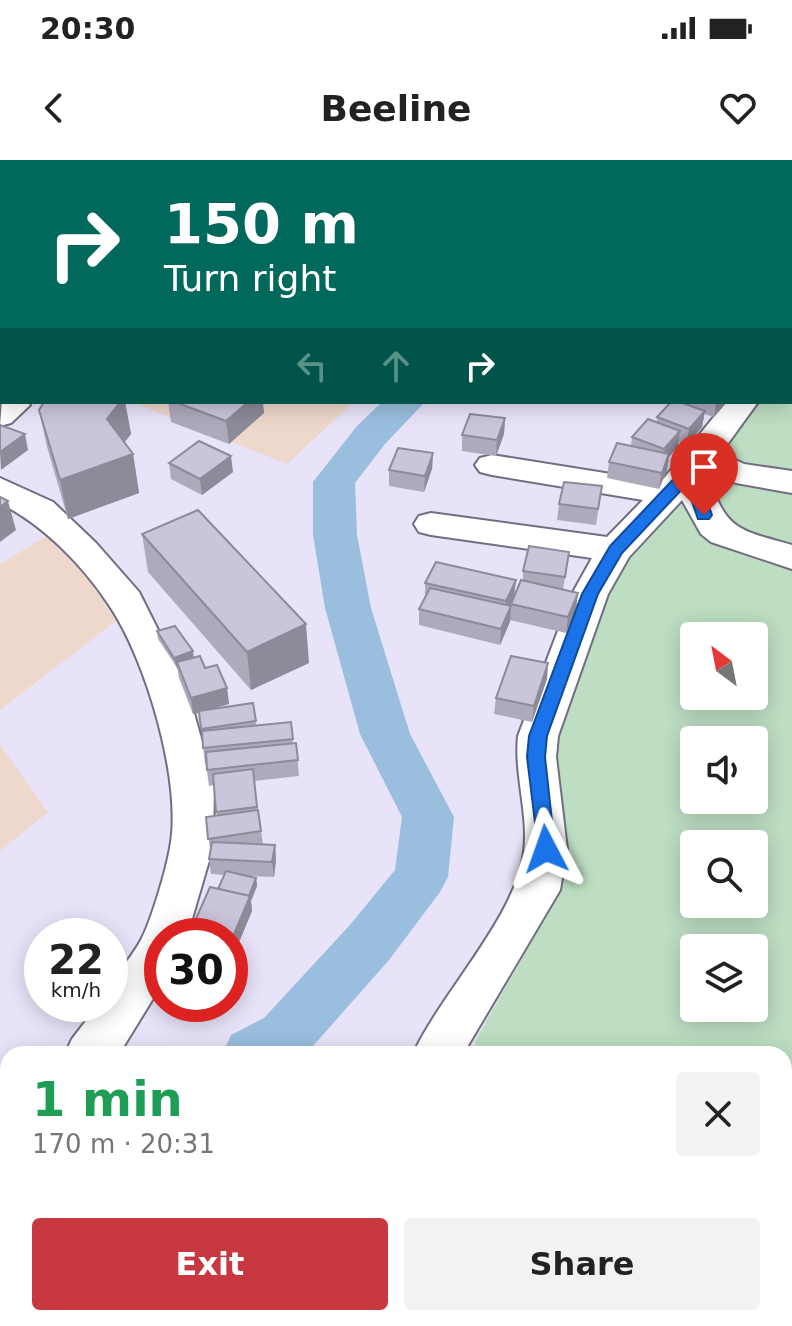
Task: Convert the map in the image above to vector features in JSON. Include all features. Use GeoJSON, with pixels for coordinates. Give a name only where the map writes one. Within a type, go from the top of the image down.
{"type":"FeatureCollection","features":[{"type":"Feature","properties":{"kind":"street"},"geometry":{"type":"LineString","coordinates":[[442,1046],[538,890],[546,849],[536,757],[538,736],[590,594],[615,550],[687,474],[740,404]]}},
{"type":"Feature","properties":{"kind":"street"},"geometry":{"type":"LineString","coordinates":[[492,465],[687,474],[736,473],[792,482]]}},
{"type":"Feature","properties":{"kind":"street"},"geometry":{"type":"LineString","coordinates":[[687,474],[704,515],[717,532],[792,557]]}},
{"type":"Feature","properties":{"kind":"street"},"geometry":{"type":"LineString","coordinates":[[0,489],[41,510],[105,576],[126,601],[168,688],[193,785],[192,847],[170,918]]}},
{"type":"Feature","properties":{"kind":"street"},"geometry":{"type":"LineString","coordinates":[[431,524],[615,550]]}},
{"type":"Feature","properties":{"kind":"street"},"geometry":{"type":"LineString","coordinates":[[96,1046],[144,974]]}},
{"type":"Feature","properties":{"kind":"shaded area"},"geometry":{"type":"Polygon","coordinates":[[[137,404],[352,404],[287,464],[137,404]]]}},
{"type":"Feature","properties":{"kind":"shaded area"},"geometry":{"type":"Polygon","coordinates":[[[50,534],[71,553],[116,621],[0,710],[0,564],[50,534]]]}},
{"type":"Feature","properties":{"kind":"shaded area"},"geometry":{"type":"Polygon","coordinates":[[[0,745],[48,812],[0,851],[0,745]]]}},
{"type":"Feature","properties":{"kind":"green space"},"geometry":{"type":"Polygon","coordinates":[[[754,404],[792,404],[792,1046],[475,1046],[556,898],[566,847],[552,746],[601,600],[626,555],[754,404]]]}},
{"type":"Feature","properties":{"kind":"building"},"geometry":{"type":"Polygon","coordinates":[[[43,404],[118,404],[107,419],[133,454],[60,480],[39,410],[43,404]]]}},
{"type":"Feature","properties":{"kind":"building"},"geometry":{"type":"Polygon","coordinates":[[[180,404],[246,404],[226,421],[180,404]]]}},
{"type":"Feature","properties":{"kind":"building"},"geometry":{"type":"Polygon","coordinates":[[[669,404],[686,404],[705,411],[689,429],[657,417],[669,404]]]}},
{"type":"Feature","properties":{"kind":"building"},"geometry":{"type":"Polygon","coordinates":[[[470,414],[505,418],[497,440],[462,435],[470,414]]]}},
{"type":"Feature","properties":{"kind":"building"},"geometry":{"type":"Polygon","coordinates":[[[648,419],[680,431],[664,449],[632,437],[648,419]]]}},
{"type":"Feature","properties":{"kind":"building"},"geometry":{"type":"Polygon","coordinates":[[[0,425],[25,434],[0,452],[0,425]]]}},
{"type":"Feature","properties":{"kind":"building"},"geometry":{"type":"Polygon","coordinates":[[[199,441],[231,456],[200,479],[169,463],[199,441]]]}},
{"type":"Feature","properties":{"kind":"building"},"geometry":{"type":"Polygon","coordinates":[[[617,443],[669,454],[662,473],[609,462],[617,443]]]}},
{"type":"Feature","properties":{"kind":"building"},"geometry":{"type":"Polygon","coordinates":[[[398,448],[433,453],[425,476],[389,470],[398,448]]]}},
{"type":"Feature","properties":{"kind":"building"},"geometry":{"type":"Polygon","coordinates":[[[564,482],[602,486],[598,509],[559,504],[564,482]]]}},
{"type":"Feature","properties":{"kind":"building"},"geometry":{"type":"Polygon","coordinates":[[[198,510],[306,624],[247,652],[142,534],[198,510]]]}},
{"type":"Feature","properties":{"kind":"building"},"geometry":{"type":"Polygon","coordinates":[[[529,546],[569,552],[565,577],[523,571],[529,546]]]}},
{"type":"Feature","properties":{"kind":"building"},"geometry":{"type":"Polygon","coordinates":[[[436,562],[516,580],[506,601],[425,583],[436,562]]]}},
{"type":"Feature","properties":{"kind":"building"},"geometry":{"type":"Polygon","coordinates":[[[521,580],[578,593],[568,617],[511,604],[521,580]]]}},
{"type":"Feature","properties":{"kind":"building"},"geometry":{"type":"Polygon","coordinates":[[[430,588],[511,606],[501,629],[419,609],[430,588]]]}},
{"type":"Feature","properties":{"kind":"building"},"geometry":{"type":"Polygon","coordinates":[[[175,626],[193,651],[174,658],[157,631],[175,626]]]}},
{"type":"Feature","properties":{"kind":"building"},"geometry":{"type":"Polygon","coordinates":[[[200,656],[205,668],[217,665],[227,688],[191,698],[177,662],[200,656]]]}},
{"type":"Feature","properties":{"kind":"building"},"geometry":{"type":"Polygon","coordinates":[[[511,656],[548,663],[534,706],[496,698],[511,656]]]}},
{"type":"Feature","properties":{"kind":"building"},"geometry":{"type":"Polygon","coordinates":[[[253,703],[256,721],[201,729],[199,711],[253,703]]]}},
{"type":"Feature","properties":{"kind":"building"},"geometry":{"type":"Polygon","coordinates":[[[291,722],[293,739],[203,748],[202,731],[291,722]]]}},
{"type":"Feature","properties":{"kind":"building"},"geometry":{"type":"Polygon","coordinates":[[[296,743],[298,760],[207,770],[206,752],[296,743]]]}},
{"type":"Feature","properties":{"kind":"building"},"geometry":{"type":"Polygon","coordinates":[[[253,769],[257,807],[216,812],[213,774],[253,769]]]}},
{"type":"Feature","properties":{"kind":"building"},"geometry":{"type":"Polygon","coordinates":[[[258,810],[261,831],[208,839],[206,817],[258,810]]]}},
{"type":"Feature","properties":{"kind":"building"},"geometry":{"type":"Polygon","coordinates":[[[212,842],[275,845],[272,862],[209,859],[212,842]]]}},
{"type":"Feature","properties":{"kind":"building"},"geometry":{"type":"Polygon","coordinates":[[[226,871],[256,878],[249,896],[218,889],[226,871]]]}},
{"type":"Feature","properties":{"kind":"building"},"geometry":{"type":"Polygon","coordinates":[[[210,887],[250,896],[241,918],[196,918],[210,887]]]}},
{"type":"Feature","properties":{"kind":"waterway"},"geometry":{"type":"LineString","coordinates":[[267,1046],[285,1036],[369,943],[421,877],[428,817],[385,734],[348,608],[335,535],[334,482],[371,435],[403,404]]}},
{"type":"Feature","properties":{"kind":"route"},"geometry":{"type":"LineString","coordinates":[[546,849],[536,757],[538,736],[590,594],[615,550],[690,472],[704,515]]}}]}
